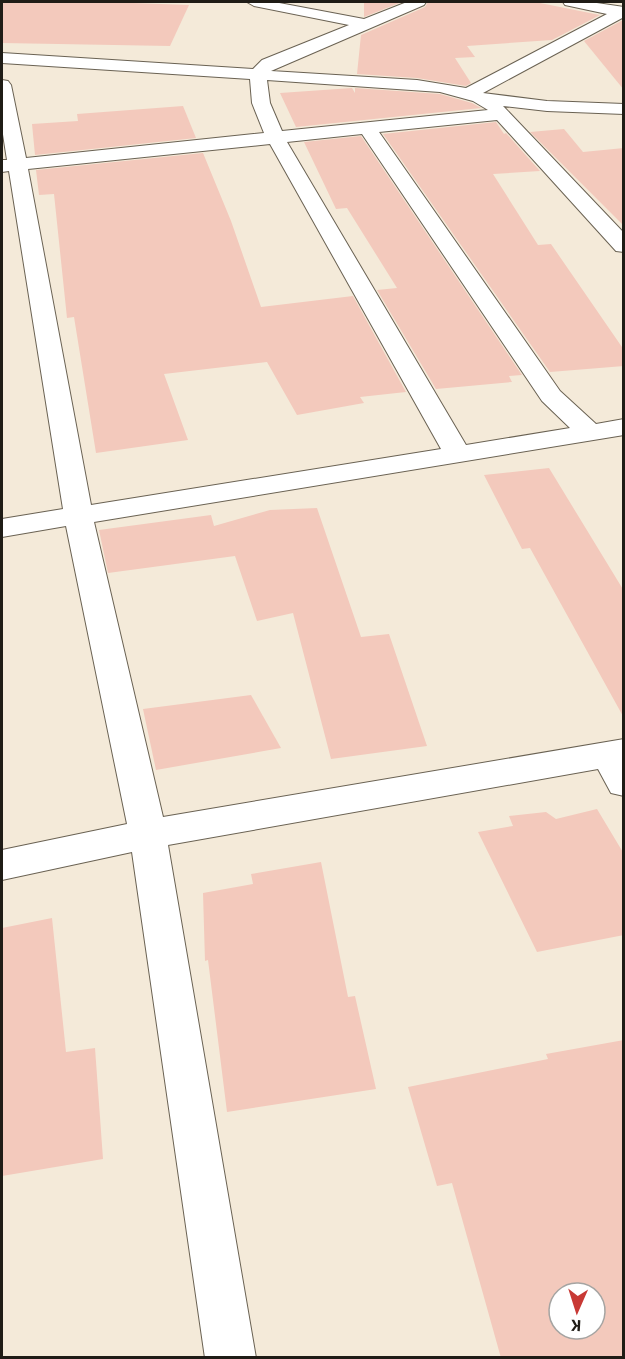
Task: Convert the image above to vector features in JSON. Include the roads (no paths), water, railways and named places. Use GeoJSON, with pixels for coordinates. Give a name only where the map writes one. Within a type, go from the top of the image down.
{"type":"FeatureCollection","features":[{"type":"Feature","properties":{"kind":"street"},"geometry":{"type":"LineString","coordinates":[[254,2],[365,24]]}},
{"type":"Feature","properties":{"kind":"street"},"geometry":{"type":"LineString","coordinates":[[258,74],[268,64],[419,2]]}},
{"type":"Feature","properties":{"kind":"street"},"geometry":{"type":"LineString","coordinates":[[570,2],[622,8]]}},
{"type":"Feature","properties":{"kind":"street"},"geometry":{"type":"LineString","coordinates":[[476,95],[622,8]]}},
{"type":"Feature","properties":{"kind":"street"},"geometry":{"type":"LineString","coordinates":[[2,58],[438,88],[547,106],[624,109]]}},
{"type":"Feature","properties":{"kind":"street"},"geometry":{"type":"LineString","coordinates":[[258,74],[261,103],[275,138],[457,453]]}},
{"type":"Feature","properties":{"kind":"street"},"geometry":{"type":"LineString","coordinates":[[2,85],[10,165],[78,514],[148,834],[231,1358]]}},
{"type":"Feature","properties":{"kind":"street"},"geometry":{"type":"LineString","coordinates":[[476,95],[502,114],[624,246]]}},
{"type":"Feature","properties":{"kind":"street"},"geometry":{"type":"LineString","coordinates":[[10,165],[502,114]]}},
{"type":"Feature","properties":{"kind":"street"},"geometry":{"type":"LineString","coordinates":[[368,129],[551,396],[590,432]]}},
{"type":"Feature","properties":{"kind":"street"},"geometry":{"type":"LineString","coordinates":[[2,528],[624,427]]}},
{"type":"Feature","properties":{"kind":"street"},"geometry":{"type":"LineString","coordinates":[[2,865],[148,834],[618,764]]}}]}
